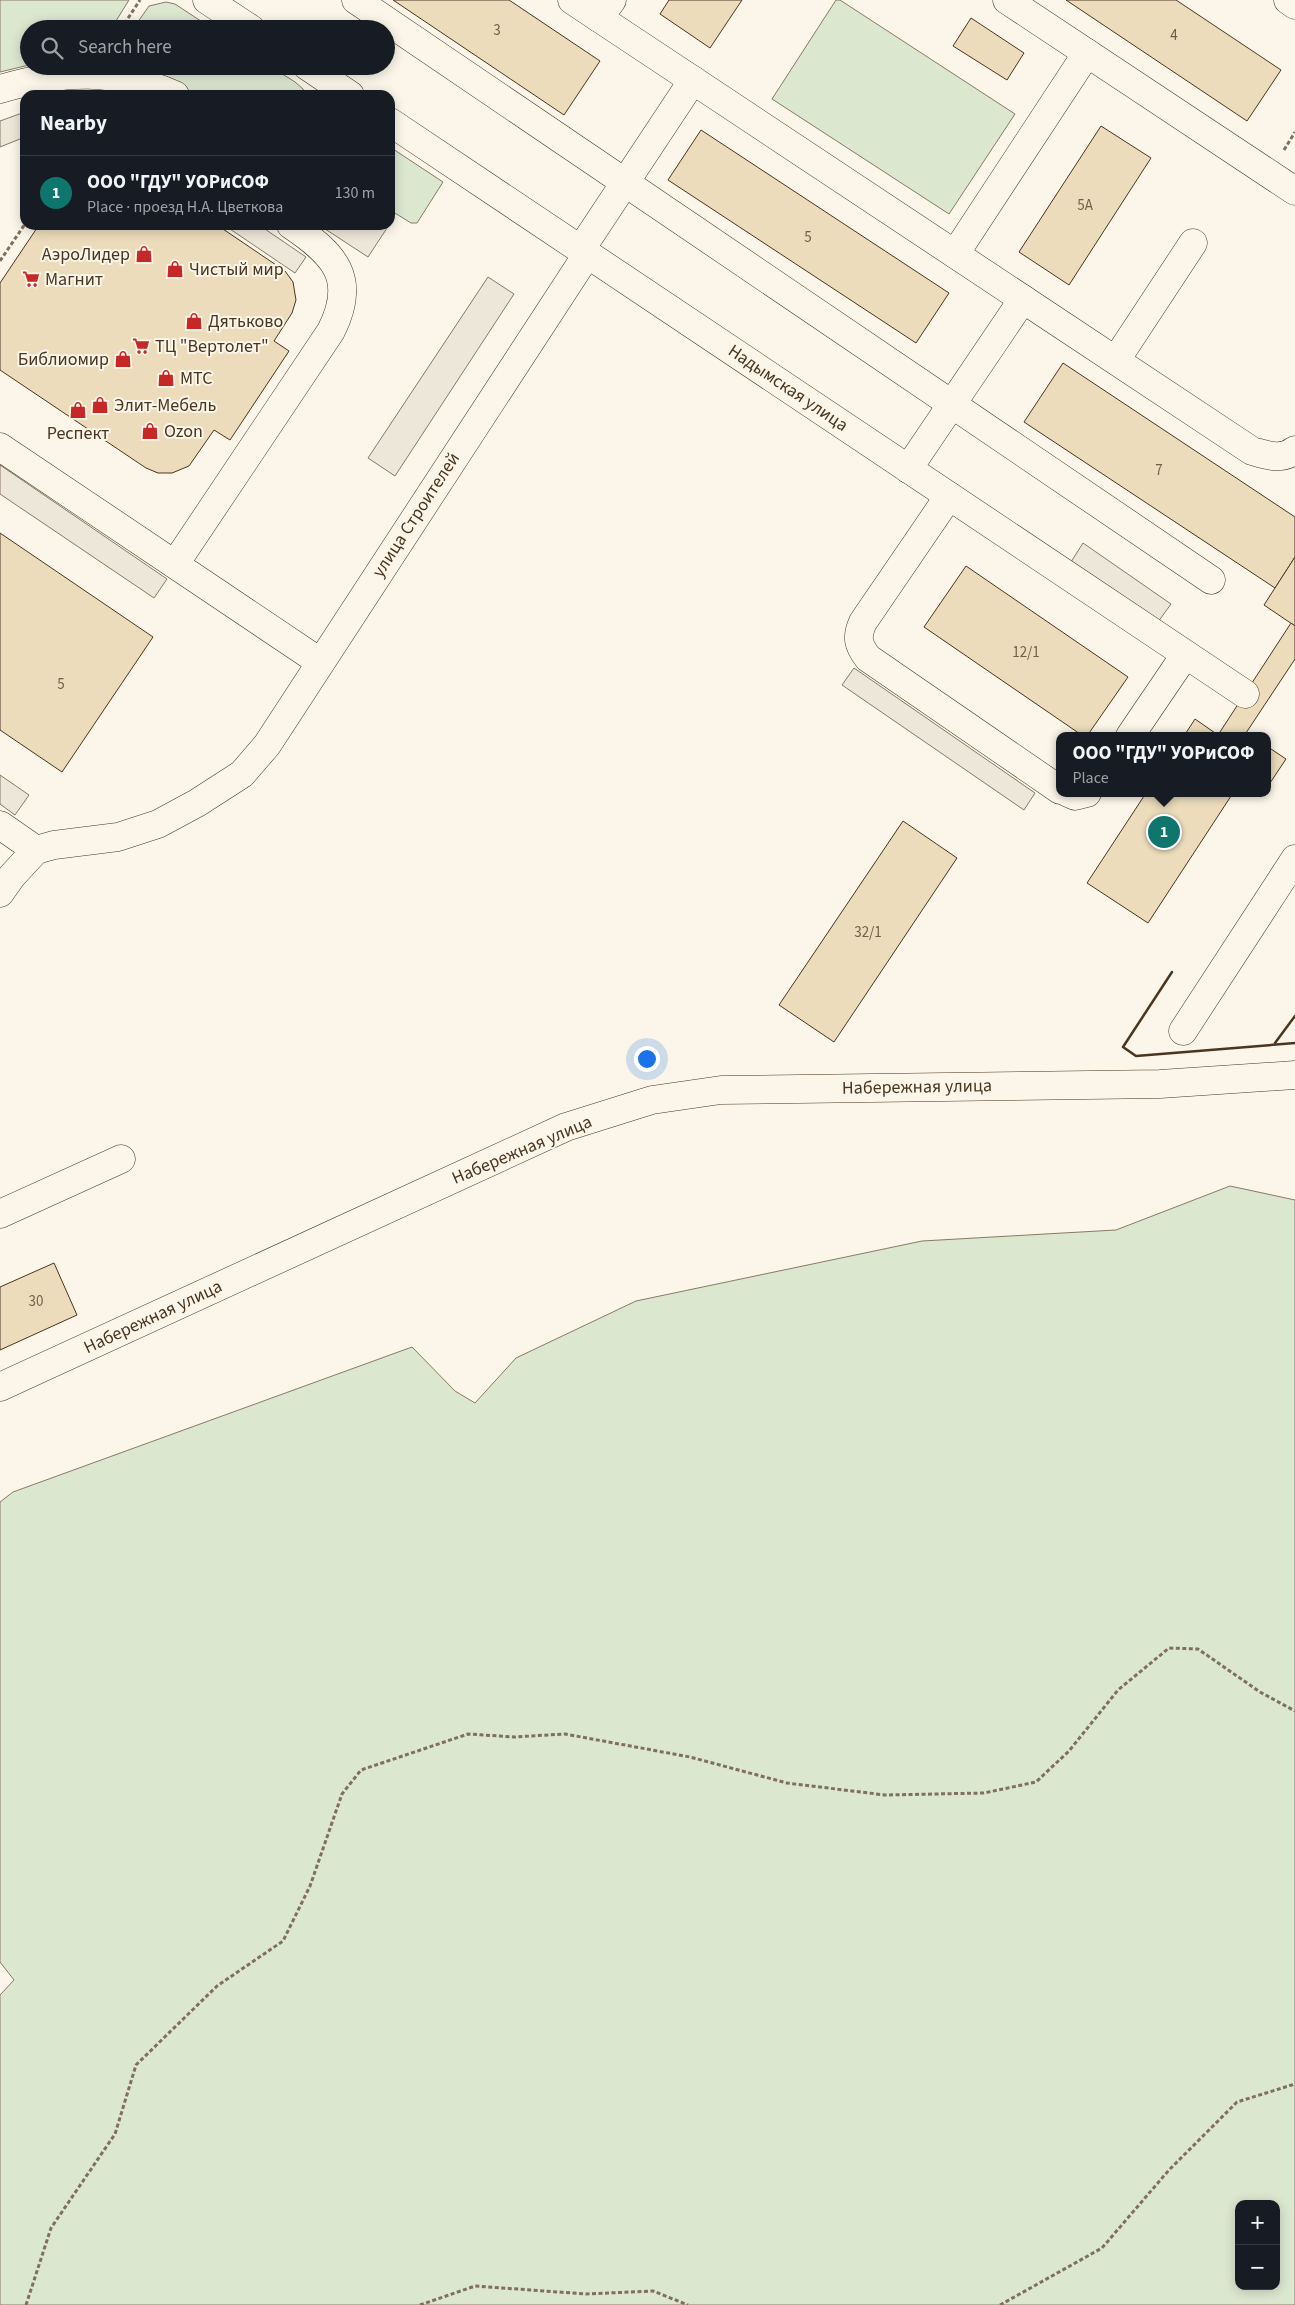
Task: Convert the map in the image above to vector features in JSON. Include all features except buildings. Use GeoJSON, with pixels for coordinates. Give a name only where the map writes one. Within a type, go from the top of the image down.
{"type":"FeatureCollection","features":[{"type":"Feature","properties":{"kind":"street"},"geometry":{"type":"LineString","coordinates":[[208,0],[238,20]]}},
{"type":"Feature","properties":{"kind":"street"},"geometry":{"type":"LineString","coordinates":[[356,0],[385,20]]}},
{"type":"Feature","properties":{"kind":"street"},"geometry":{"type":"LineString","coordinates":[[572,0],[606,9],[693,80],[1252,451],[1274,457],[1290,454],[1295,450]]}},
{"type":"Feature","properties":{"kind":"street"},"geometry":{"type":"LineString","coordinates":[[1007,0],[1295,191]]}},
{"type":"Feature","properties":{"kind":"street"},"geometry":{"type":"LineString","coordinates":[[1288,0],[1295,5]]}},
{"type":"Feature","properties":{"kind":"street"},"geometry":{"type":"LineString","coordinates":[[395,27],[1211,580]]}},
{"type":"Feature","properties":{"kind":"street"},"geometry":{"type":"LineString","coordinates":[[955,254],[1087,53]]}},
{"type":"Feature","properties":{"kind":"street"},"geometry":{"type":"LineString","coordinates":[[0,89],[25,81],[59,75]]}},
{"type":"Feature","properties":{"kind":"street"},"geometry":{"type":"LineString","coordinates":[[107,75],[132,80],[161,90]]}},
{"type":"Feature","properties":{"kind":"street"},"geometry":{"type":"LineString","coordinates":[[318,75],[336,90]]}},
{"type":"Feature","properties":{"kind":"street","name":"улица Строителей"},"geometry":{"type":"LineString","coordinates":[[36,850],[54,845],[118,837],[158,824],[197,803],[242,774],[267,745],[584,251],[625,183],[693,80]]}},
{"type":"Feature","properties":{"kind":"street","name":"Надымская улица"},"geometry":{"type":"LineString","coordinates":[[395,125],[1245,694]]}},
{"type":"Feature","properties":{"kind":"street"},"geometry":{"type":"LineString","coordinates":[[175,564],[331,330],[341,312],[343,295],[341,277],[330,255],[298,230]]}},
{"type":"Feature","properties":{"kind":"street"},"geometry":{"type":"LineString","coordinates":[[1116,360],[1193,243]]}},
{"type":"Feature","properties":{"kind":"street"},"geometry":{"type":"LineString","coordinates":[[908,469],[1024,299]]}},
{"type":"Feature","properties":{"kind":"street"},"geometry":{"type":"LineString","coordinates":[[0,447],[320,662]]}},
{"type":"Feature","properties":{"kind":"street"},"geometry":{"type":"LineString","coordinates":[[949,496],[863,622],[858,633],[859,647],[868,658],[1056,787]]}},
{"type":"Feature","properties":{"kind":"street"},"geometry":{"type":"LineString","coordinates":[[1133,732],[1185,655]]}},
{"type":"Feature","properties":{"kind":"street"},"geometry":{"type":"LineString","coordinates":[[0,825],[36,850],[12,876],[0,893]]}},
{"type":"Feature","properties":{"kind":"street"},"geometry":{"type":"LineString","coordinates":[[1183,1031],[1295,860]]}},
{"type":"Feature","properties":{"kind":"street","name":"Набережная улица"},"geometry":{"type":"LineString","coordinates":[[0,1387],[566,1127],[652,1100],[721,1090],[1160,1084],[1295,1074]]}},
{"type":"Feature","properties":{"kind":"street"},"geometry":{"type":"LineString","coordinates":[[0,1214],[121,1158]]}},
{"type":"Feature","properties":{"kind":"path"},"geometry":{"type":"LineString","coordinates":[[127,20],[140,0]]}},
{"type":"Feature","properties":{"kind":"path"},"geometry":{"type":"LineString","coordinates":[[0,261],[21,230]]}},
{"type":"Feature","properties":{"kind":"path"},"geometry":{"type":"LineString","coordinates":[[26,2305],[51,2228],[115,2134],[136,2065],[217,1986],[283,1941],[310,1886],[342,1794],[361,1770],[468,1734],[514,1737],[565,1734],[690,1757],[787,1783],[885,1795],[984,1794],[1036,1782],[1069,1751],[1118,1690],[1169,1648],[1198,1649],[1260,1692],[1295,1711]]}},
{"type":"Feature","properties":{"kind":"path"},"geometry":{"type":"LineString","coordinates":[[1000,2305],[1102,2248],[1168,2170],[1237,2102],[1295,2084]]}},
{"type":"Feature","properties":{"kind":"path"},"geometry":{"type":"LineString","coordinates":[[420,2305],[475,2286],[586,2294],[653,2291],[688,2305]]}},
{"type":"Feature","properties":{"kind":"green space"},"geometry":{"type":"Polygon","coordinates":[[[0,0],[129,0],[117,20],[20,20],[20,67],[0,72],[0,0]]]}},
{"type":"Feature","properties":{"kind":"green space"},"geometry":{"type":"Polygon","coordinates":[[[836,0],[840,0],[1015,114],[949,214],[772,99],[836,0]]]}},
{"type":"Feature","properties":{"kind":"green space"},"geometry":{"type":"Polygon","coordinates":[[[166,2],[175,4],[199,20],[139,20],[149,6],[166,2]]]}},
{"type":"Feature","properties":{"kind":"green space"},"geometry":{"type":"Polygon","coordinates":[[[150,75],[284,75],[304,90],[186,90],[150,75]]]}},
{"type":"Feature","properties":{"kind":"green space"},"geometry":{"type":"Polygon","coordinates":[[[395,150],[443,182],[417,223],[411,223],[395,213],[395,150]]]}},
{"type":"Feature","properties":{"kind":"green space"},"geometry":{"type":"Polygon","coordinates":[[[1230,1186],[1295,1200],[1295,2305],[0,2305],[0,1995],[14,1980],[0,1962],[0,1502],[13,1492],[412,1347],[455,1391],[475,1403],[516,1358],[636,1301],[922,1241],[1116,1230],[1230,1186]]]}},
{"type":"Feature","properties":{"kind":"shaded area"},"geometry":{"type":"Polygon","coordinates":[[[20,114],[20,139],[0,147],[0,121],[20,114]]]}},
{"type":"Feature","properties":{"kind":"shaded area"},"geometry":{"type":"Polygon","coordinates":[[[231,230],[266,230],[306,257],[295,273],[231,230]]]}},
{"type":"Feature","properties":{"kind":"shaded area"},"geometry":{"type":"Polygon","coordinates":[[[327,230],[386,230],[368,257],[327,230]]]}},
{"type":"Feature","properties":{"kind":"shaded area"},"geometry":{"type":"Polygon","coordinates":[[[488,277],[514,294],[395,476],[368,458],[488,277]]]}},
{"type":"Feature","properties":{"kind":"shaded area"},"geometry":{"type":"Polygon","coordinates":[[[0,465],[167,579],[154,598],[0,494],[0,465]]]}},
{"type":"Feature","properties":{"kind":"shaded area"},"geometry":{"type":"Polygon","coordinates":[[[1083,543],[1171,604],[1158,622],[1071,562],[1083,543]]]}},
{"type":"Feature","properties":{"kind":"shaded area"},"geometry":{"type":"Polygon","coordinates":[[[854,668],[1035,793],[1024,810],[842,685],[854,668]]]}},
{"type":"Feature","properties":{"kind":"shaded area"},"geometry":{"type":"Polygon","coordinates":[[[0,775],[29,795],[15,815],[0,804],[0,775]]]}},
{"type":"Feature","properties":{"kind":"wall"},"geometry":{"type":"LineString","coordinates":[[1172,972],[1123,1047],[1136,1056],[1295,1043]]}},
{"type":"Feature","properties":{"kind":"wall"},"geometry":{"type":"LineString","coordinates":[[1275,1043],[1295,1016]]}},
{"type":"Feature","properties":{"kind":"place","name":"АэроЛидер"},"geometry":{"type":"Point","coordinates":[144,254]}},
{"type":"Feature","properties":{"kind":"place","name":"Чистый мир"},"geometry":{"type":"Point","coordinates":[175,269]}},
{"type":"Feature","properties":{"kind":"place","name":"Магнит"},"geometry":{"type":"Point","coordinates":[31,279]}},
{"type":"Feature","properties":{"kind":"place","name":"Дятьково"},"geometry":{"type":"Point","coordinates":[194,321]}},
{"type":"Feature","properties":{"kind":"place","name":"ТЦ \"Вертолет\""},"geometry":{"type":"Point","coordinates":[141,346]}},
{"type":"Feature","properties":{"kind":"place","name":"Библиомир"},"geometry":{"type":"Point","coordinates":[123,359]}},
{"type":"Feature","properties":{"kind":"place","name":"МТС"},"geometry":{"type":"Point","coordinates":[166,378]}},
{"type":"Feature","properties":{"kind":"place","name":"Элит-Мебель"},"geometry":{"type":"Point","coordinates":[100,405]}},
{"type":"Feature","properties":{"kind":"place","name":"Респект"},"geometry":{"type":"Point","coordinates":[78,410]}},
{"type":"Feature","properties":{"kind":"place","name":"Ozon"},"geometry":{"type":"Point","coordinates":[150,431]}},
{"type":"Feature","properties":{"kind":"place","name":"ООО \"ГДУ\" УОРиСОФ"},"geometry":{"type":"Point","coordinates":[1164,832]}}]}
